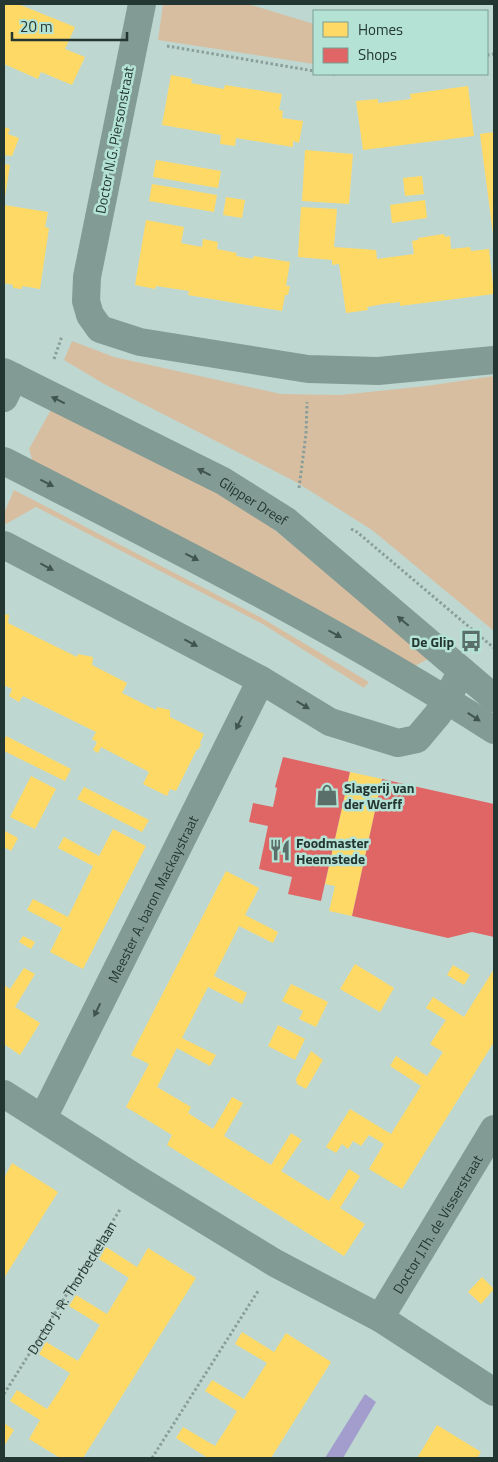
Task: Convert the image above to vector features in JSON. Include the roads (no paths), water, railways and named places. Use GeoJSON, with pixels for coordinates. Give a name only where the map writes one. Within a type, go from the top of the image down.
{"type":"FeatureCollection","features":[{"type":"Feature","properties":{"kind":"street","name":"Doctor N.G. Piersonstraat"},"geometry":{"type":"LineString","coordinates":[[142,4],[87,277],[86,301],[90,315],[100,329],[140,342],[308,369],[378,370],[494,360]]}},
{"type":"Feature","properties":{"kind":"street","name":"Glipper Dreef"},"geometry":{"type":"LineString","coordinates":[[7,382],[42,392],[223,481],[285,520],[494,698]]}},
{"type":"Feature","properties":{"kind":"street"},"geometry":{"type":"LineString","coordinates":[[4,461],[231,577],[349,642],[494,730]]}},
{"type":"Feature","properties":{"kind":"street"},"geometry":{"type":"LineString","coordinates":[[4,545],[261,680],[330,722],[398,743],[417,739],[447,700],[462,671]]}},
{"type":"Feature","properties":{"kind":"street","name":"Meester A. baron Mackaystraat"},"geometry":{"type":"LineString","coordinates":[[43,1118],[261,680]]}},
{"type":"Feature","properties":{"kind":"street"},"geometry":{"type":"LineString","coordinates":[[4,1094],[139,1180],[275,1263],[380,1318],[494,1392]]}},
{"type":"Feature","properties":{"kind":"street","name":"Doctor J.Th. de Visserstraat"},"geometry":{"type":"LineString","coordinates":[[380,1318],[494,1129]]}},
{"type":"Feature","properties":{"kind":"place","name":"De Glip"},"geometry":{"type":"Point","coordinates":[471,641]}},
{"type":"Feature","properties":{"kind":"place","name":"Slagerij van der Werff"},"geometry":{"type":"Point","coordinates":[327,795]}},
{"type":"Feature","properties":{"kind":"place","name":"Foodmaster Heemstede"},"geometry":{"type":"Point","coordinates":[280,850]}}]}
